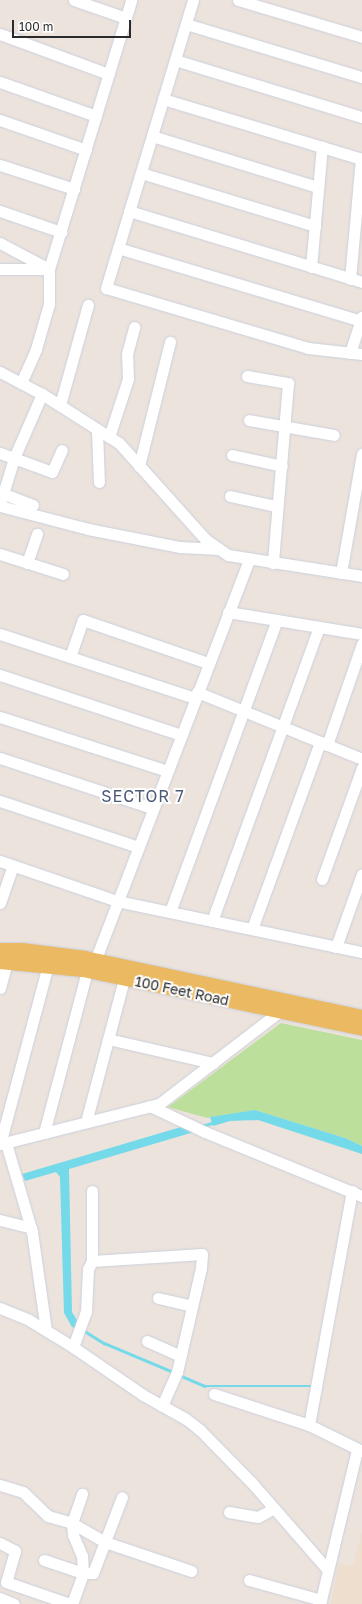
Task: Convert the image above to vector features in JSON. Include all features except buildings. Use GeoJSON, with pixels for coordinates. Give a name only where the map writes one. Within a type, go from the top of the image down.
{"type":"FeatureCollection","features":[{"type":"Feature","properties":{"kind":"main road","name":"100 Feet Road"},"geometry":{"type":"LineString","coordinates":[[2,958],[22,950],[91,966],[291,1002],[362,1017]]}},
{"type":"Feature","properties":{"kind":"main road","name":"100 Feet Road"},"geometry":{"type":"LineString","coordinates":[[2,958],[48,966],[91,966],[124,979],[362,1029]]}},
{"type":"Feature","properties":{"kind":"street"},"geometry":{"type":"LineString","coordinates":[[21,384],[36,349],[50,304],[50,269],[131,0]]}},
{"type":"Feature","properties":{"kind":"street"},"geometry":{"type":"LineString","coordinates":[[193,0],[106,288],[308,348],[362,354]]}},
{"type":"Feature","properties":{"kind":"street"},"geometry":{"type":"LineString","coordinates":[[238,0],[362,37]]}},
{"type":"Feature","properties":{"kind":"street"},"geometry":{"type":"LineString","coordinates":[[79,1],[126,18]]}},
{"type":"Feature","properties":{"kind":"street"},"geometry":{"type":"LineString","coordinates":[[186,24],[362,77]]}},
{"type":"Feature","properties":{"kind":"street"},"geometry":{"type":"LineString","coordinates":[[0,34],[109,74]]}},
{"type":"Feature","properties":{"kind":"street"},"geometry":{"type":"LineString","coordinates":[[175,60],[362,117]]}},
{"type":"Feature","properties":{"kind":"street"},"geometry":{"type":"LineString","coordinates":[[0,82],[96,116]]}},
{"type":"Feature","properties":{"kind":"street"},"geometry":{"type":"LineString","coordinates":[[163,99],[362,158],[350,279]]}},
{"type":"Feature","properties":{"kind":"street"},"geometry":{"type":"LineString","coordinates":[[0,120],[86,150]]}},
{"type":"Feature","properties":{"kind":"street"},"geometry":{"type":"LineString","coordinates":[[152,136],[318,186]]}},
{"type":"Feature","properties":{"kind":"street"},"geometry":{"type":"LineString","coordinates":[[311,267],[322,146]]}},
{"type":"Feature","properties":{"kind":"street"},"geometry":{"type":"LineString","coordinates":[[0,165],[74,189]]}},
{"type":"Feature","properties":{"kind":"street"},"geometry":{"type":"LineString","coordinates":[[141,173],[315,226]]}},
{"type":"Feature","properties":{"kind":"street"},"geometry":{"type":"LineString","coordinates":[[0,211],[61,232]]}},
{"type":"Feature","properties":{"kind":"street"},"geometry":{"type":"LineString","coordinates":[[129,212],[362,282]]}},
{"type":"Feature","properties":{"kind":"street"},"geometry":{"type":"LineString","coordinates":[[0,242],[50,269]]}},
{"type":"Feature","properties":{"kind":"street"},"geometry":{"type":"LineString","coordinates":[[118,248],[361,319],[350,353]]}},
{"type":"Feature","properties":{"kind":"street"},"geometry":{"type":"LineString","coordinates":[[0,269],[50,269]]}},
{"type":"Feature","properties":{"kind":"street"},"geometry":{"type":"LineString","coordinates":[[60,405],[88,305]]}},
{"type":"Feature","properties":{"kind":"street"},"geometry":{"type":"LineString","coordinates":[[109,437],[128,379],[127,354],[134,327]]}},
{"type":"Feature","properties":{"kind":"street"},"geometry":{"type":"LineString","coordinates":[[138,466],[170,342]]}},
{"type":"Feature","properties":{"kind":"street"},"geometry":{"type":"LineString","coordinates":[[0,372],[42,394],[97,431],[119,443],[205,539],[228,555],[362,576]]}},
{"type":"Feature","properties":{"kind":"street"},"geometry":{"type":"LineString","coordinates":[[247,376],[288,383],[282,466],[276,506],[273,563]]}},
{"type":"Feature","properties":{"kind":"street"},"geometry":{"type":"LineString","coordinates":[[1,501],[14,458],[42,394]]}},
{"type":"Feature","properties":{"kind":"street"},"geometry":{"type":"LineString","coordinates":[[249,420],[334,435]]}},
{"type":"Feature","properties":{"kind":"street"},"geometry":{"type":"LineString","coordinates":[[97,431],[99,482]]}},
{"type":"Feature","properties":{"kind":"street"},"geometry":{"type":"LineString","coordinates":[[0,453],[52,472],[62,450]]}},
{"type":"Feature","properties":{"kind":"street"},"geometry":{"type":"LineString","coordinates":[[341,573],[362,454]]}},
{"type":"Feature","properties":{"kind":"street"},"geometry":{"type":"LineString","coordinates":[[232,455],[282,466]]}},
{"type":"Feature","properties":{"kind":"street"},"geometry":{"type":"LineString","coordinates":[[230,496],[276,506]]}},
{"type":"Feature","properties":{"kind":"street"},"geometry":{"type":"LineString","coordinates":[[1,501],[88,528],[180,548],[219,549]]}},
{"type":"Feature","properties":{"kind":"street"},"geometry":{"type":"LineString","coordinates":[[1,501],[33,505]]}},
{"type":"Feature","properties":{"kind":"street"},"geometry":{"type":"LineString","coordinates":[[27,562],[37,534]]}},
{"type":"Feature","properties":{"kind":"street"},"geometry":{"type":"LineString","coordinates":[[0,554],[63,574]]}},
{"type":"Feature","properties":{"kind":"street"},"geometry":{"type":"LineString","coordinates":[[44,1133],[91,966],[249,559]]}},
{"type":"Feature","properties":{"kind":"street"},"geometry":{"type":"LineString","coordinates":[[228,612],[362,634]]}},
{"type":"Feature","properties":{"kind":"street"},"geometry":{"type":"LineString","coordinates":[[70,657],[83,620],[208,663]]}},
{"type":"Feature","properties":{"kind":"street"},"geometry":{"type":"LineString","coordinates":[[170,912],[277,620]]}},
{"type":"Feature","properties":{"kind":"street"},"geometry":{"type":"LineString","coordinates":[[212,921],[319,627]]}},
{"type":"Feature","properties":{"kind":"street"},"geometry":{"type":"LineString","coordinates":[[0,634],[243,711],[362,759]]}},
{"type":"Feature","properties":{"kind":"street"},"geometry":{"type":"LineString","coordinates":[[252,929],[362,644]]}},
{"type":"Feature","properties":{"kind":"street"},"geometry":{"type":"LineString","coordinates":[[0,675],[181,735]]}},
{"type":"Feature","properties":{"kind":"street"},"geometry":{"type":"LineString","coordinates":[[0,716],[167,771]]}},
{"type":"Feature","properties":{"kind":"street"},"geometry":{"type":"LineString","coordinates":[[0,758],[152,808]]}},
{"type":"Feature","properties":{"kind":"street"},"geometry":{"type":"LineString","coordinates":[[322,879],[362,768]]}},
{"type":"Feature","properties":{"kind":"street"},"geometry":{"type":"LineString","coordinates":[[0,801],[138,847]]}},
{"type":"Feature","properties":{"kind":"street"},"geometry":{"type":"LineString","coordinates":[[0,861],[117,901],[362,952]]}},
{"type":"Feature","properties":{"kind":"street"},"geometry":{"type":"LineString","coordinates":[[0,903],[13,866]]}},
{"type":"Feature","properties":{"kind":"street"},"geometry":{"type":"LineString","coordinates":[[336,947],[362,874]]}},
{"type":"Feature","properties":{"kind":"street"},"geometry":{"type":"LineString","coordinates":[[0,988],[2,958]]}},
{"type":"Feature","properties":{"kind":"street"},"geometry":{"type":"LineString","coordinates":[[46,1330],[31,1228],[18,1179],[2,1143],[48,966]]}},
{"type":"Feature","properties":{"kind":"street"},"geometry":{"type":"LineString","coordinates":[[86,1122],[124,979]]}},
{"type":"Feature","properties":{"kind":"street"},"geometry":{"type":"LineString","coordinates":[[2,1143],[159,1104],[291,1002]]}},
{"type":"Feature","properties":{"kind":"street"},"geometry":{"type":"LineString","coordinates":[[108,1039],[213,1062]]}},
{"type":"Feature","properties":{"kind":"street"},"geometry":{"type":"LineString","coordinates":[[150,1106],[205,1132],[357,1193],[309,1425]]}},
{"type":"Feature","properties":{"kind":"street"},"geometry":{"type":"LineString","coordinates":[[73,1347],[86,1312],[88,1268],[92,1261],[92,1191]]}},
{"type":"Feature","properties":{"kind":"street"},"geometry":{"type":"LineString","coordinates":[[0,1220],[31,1228]]}},
{"type":"Feature","properties":{"kind":"street"},"geometry":{"type":"LineString","coordinates":[[92,1261],[200,1252],[203,1257],[177,1372],[162,1406]]}},
{"type":"Feature","properties":{"kind":"street"},"geometry":{"type":"LineString","coordinates":[[158,1298],[192,1306]]}},
{"type":"Feature","properties":{"kind":"street"},"geometry":{"type":"LineString","coordinates":[[0,1308],[46,1330],[200,1430],[274,1508],[327,1569]]}},
{"type":"Feature","properties":{"kind":"street"},"geometry":{"type":"LineString","coordinates":[[146,1341],[180,1356]]}},
{"type":"Feature","properties":{"kind":"street"},"geometry":{"type":"LineString","coordinates":[[214,1394],[309,1425],[360,1450],[327,1569],[321,1602],[249,1580]]}},
{"type":"Feature","properties":{"kind":"street"},"geometry":{"type":"LineString","coordinates":[[0,1485],[23,1492],[48,1516],[72,1523],[105,1542],[190,1571]]}},
{"type":"Feature","properties":{"kind":"street"},"geometry":{"type":"LineString","coordinates":[[0,1543],[15,1551],[6,1582],[71,1604],[83,1573],[82,1556],[73,1535],[72,1523],[82,1494]]}},
{"type":"Feature","properties":{"kind":"street"},"geometry":{"type":"LineString","coordinates":[[44,1560],[83,1573],[94,1571],[122,1497]]}},
{"type":"Feature","properties":{"kind":"street"},"geometry":{"type":"LineString","coordinates":[[229,1512],[258,1518],[274,1508]]}},
{"type":"Feature","properties":{"kind":"street"},"geometry":{"type":"LineString","coordinates":[[0,1598],[14,1604]]}},
{"type":"Feature","properties":{"kind":"shaded area"},"geometry":{"type":"Polygon","coordinates":[[[362,1532],[362,1604],[331,1604],[339,1564],[353,1566],[362,1532]]]}},
{"type":"Feature","properties":{"kind":"green space"},"geometry":{"type":"Polygon","coordinates":[[[281,1023],[362,1040],[362,1146],[345,1138],[255,1110],[207,1118],[168,1107],[281,1023]]]}},
{"type":"Feature","properties":{"kind":"water"},"geometry":{"type":"Polygon","coordinates":[[[255,1110],[345,1138],[362,1146],[362,1154],[258,1120],[230,1121],[213,1126],[210,1117],[255,1110]]]}},
{"type":"Feature","properties":{"kind":"water"},"geometry":{"type":"Polygon","coordinates":[[[181,1127],[194,1132],[69,1169],[72,1312],[78,1322],[75,1328],[72,1327],[64,1313],[60,1177],[56,1172],[25,1181],[22,1174],[181,1127]]]}},
{"type":"Feature","properties":{"kind":"waterway"},"geometry":{"type":"LineString","coordinates":[[202,1126],[215,1122]]}},
{"type":"Feature","properties":{"kind":"waterway"},"geometry":{"type":"LineString","coordinates":[[83,1330],[104,1343],[173,1372]]}},
{"type":"Feature","properties":{"kind":"waterway"},"geometry":{"type":"LineString","coordinates":[[179,1375],[205,1386],[312,1386]]}},
{"type":"Feature","properties":{"kind":"district","name":"SECTOR 7"},"geometry":{"type":"Point","coordinates":[143,796]}}]}
